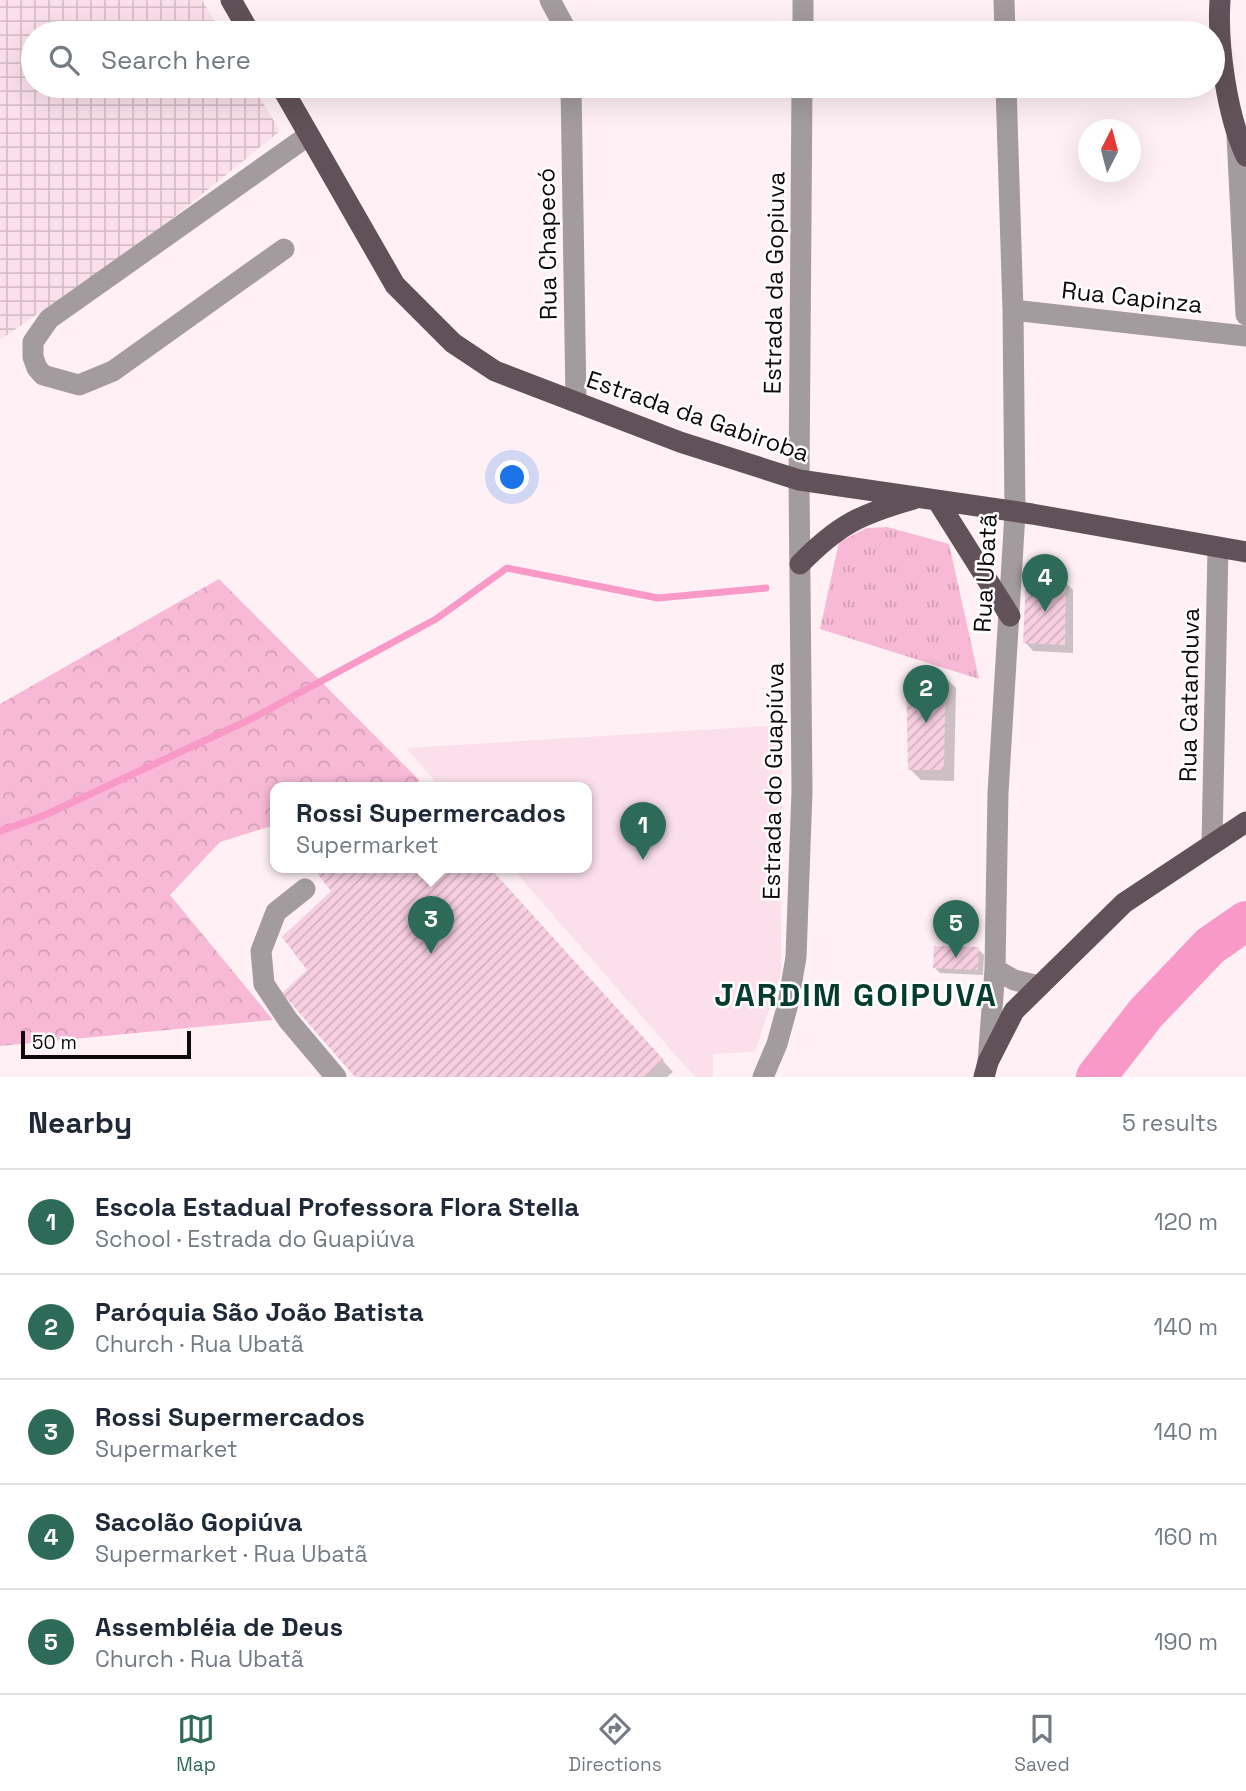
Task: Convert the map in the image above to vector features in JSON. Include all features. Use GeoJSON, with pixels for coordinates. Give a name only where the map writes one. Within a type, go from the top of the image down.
{"type":"FeatureCollection","features":[{"type":"Feature","properties":{"kind":"main road"},"geometry":{"type":"LineString","coordinates":[[231,0],[243,21]]}},
{"type":"Feature","properties":{"kind":"main road"},"geometry":{"type":"LineString","coordinates":[[1220,0],[1221,21]]}},
{"type":"Feature","properties":{"kind":"main road"},"geometry":{"type":"LineString","coordinates":[[1225,73],[1237,136],[1246,156]]}},
{"type":"Feature","properties":{"kind":"main road","name":"Estrada da Gabiroba"},"geometry":{"type":"LineString","coordinates":[[288,98],[395,285],[430,323],[453,343],[495,372],[680,442],[799,480],[1246,552]]}},
{"type":"Feature","properties":{"kind":"main road"},"geometry":{"type":"LineString","coordinates":[[800,564],[835,530],[863,516],[929,499],[1010,616]]}},
{"type":"Feature","properties":{"kind":"main road"},"geometry":{"type":"LineString","coordinates":[[988,1072],[1014,1011],[1124,903],[1246,822]]}},
{"type":"Feature","properties":{"kind":"street"},"geometry":{"type":"LineString","coordinates":[[550,0],[561,21]]}},
{"type":"Feature","properties":{"kind":"street"},"geometry":{"type":"LineString","coordinates":[[803,0],[803,21]]}},
{"type":"Feature","properties":{"kind":"street"},"geometry":{"type":"LineString","coordinates":[[1004,0],[1005,21]]}},
{"type":"Feature","properties":{"kind":"street","name":"Rua Chapecó"},"geometry":{"type":"LineString","coordinates":[[571,98],[576,402]]}},
{"type":"Feature","properties":{"kind":"street","name":"Estrada da Gopiuva"},"geometry":{"type":"LineString","coordinates":[[799,480],[802,98]]}},
{"type":"Feature","properties":{"kind":"street","name":"Rua Ubatã"},"geometry":{"type":"LineString","coordinates":[[988,1072],[995,969],[998,793],[1015,513],[1013,310],[1006,98]]}},
{"type":"Feature","properties":{"kind":"street"},"geometry":{"type":"LineString","coordinates":[[284,249],[113,371],[79,385],[43,375],[37,368],[33,357],[33,342],[49,319],[309,135]]}},
{"type":"Feature","properties":{"kind":"street"},"geometry":{"type":"LineString","coordinates":[[1237,136],[1246,315]]}},
{"type":"Feature","properties":{"kind":"street","name":"Rua Capinza"},"geometry":{"type":"LineString","coordinates":[[1013,310],[1246,336]]}},
{"type":"Feature","properties":{"kind":"street","name":"Estrada do Guapiúva"},"geometry":{"type":"LineString","coordinates":[[763,1077],[777,1044],[788,1004],[796,957],[802,791],[799,480]]}},
{"type":"Feature","properties":{"kind":"street","name":"Rua Catanduva"},"geometry":{"type":"LineString","coordinates":[[1212,844],[1218,548]]}},
{"type":"Feature","properties":{"kind":"street"},"geometry":{"type":"LineString","coordinates":[[305,889],[276,912],[261,951],[264,984],[288,1020],[336,1077]]}},
{"type":"Feature","properties":{"kind":"street"},"geometry":{"type":"LineString","coordinates":[[995,969],[1036,989]]}},
{"type":"Feature","properties":{"kind":"shaded area"},"geometry":{"type":"Polygon","coordinates":[[[0,0],[202,0],[215,21],[21,21],[21,98],[260,98],[280,131],[153,234],[0,340],[0,0]]]}},
{"type":"Feature","properties":{"kind":"shaded area"},"geometry":{"type":"Polygon","coordinates":[[[782,725],[781,973],[755,1052],[713,1054],[713,1077],[696,1077],[516,873],[592,873],[592,782],[436,782],[406,748],[782,725]]]}},
{"type":"Feature","properties":{"kind":"green space"},"geometry":{"type":"Polygon","coordinates":[[[887,527],[949,544],[979,679],[820,629],[839,542],[867,528],[887,527]]]}},
{"type":"Feature","properties":{"kind":"green space"},"geometry":{"type":"Polygon","coordinates":[[[219,579],[420,781],[270,782],[270,827],[220,842],[170,895],[273,1020],[0,1046],[0,704],[219,579]]]}},
{"type":"Feature","properties":{"kind":"building"},"geometry":{"type":"Polygon","coordinates":[[[1026,579],[1066,580],[1065,645],[1023,643],[1026,579]]]}},
{"type":"Feature","properties":{"kind":"building"},"geometry":{"type":"Polygon","coordinates":[[[946,675],[944,770],[908,770],[906,676],[946,675]]]}},
{"type":"Feature","properties":{"kind":"building"},"geometry":{"type":"Polygon","coordinates":[[[317,873],[495,873],[664,1060],[643,1077],[355,1077],[282,993],[307,970],[282,937],[331,891],[317,873]]]}},
{"type":"Feature","properties":{"kind":"building"},"geometry":{"type":"Polygon","coordinates":[[[934,946],[979,947],[978,970],[933,968],[934,946]]]}},
{"type":"Feature","properties":{"kind":"waterway"},"geometry":{"type":"LineString","coordinates":[[0,831],[43,816],[253,718],[436,619],[507,568],[658,598],[766,588]]}},
{"type":"Feature","properties":{"kind":"waterway"},"geometry":{"type":"LineString","coordinates":[[1096,1077],[1146,1013],[1210,946],[1246,921]]}},
{"type":"Feature","properties":{"kind":"place","name":"Sacolão Gopiúva"},"geometry":{"type":"Point","coordinates":[1045,612]}},
{"type":"Feature","properties":{"kind":"place","name":"Paróquia São João Batista"},"geometry":{"type":"Point","coordinates":[926,723]}},
{"type":"Feature","properties":{"kind":"place","name":"Escola Estadual Professora Flora Stella"},"geometry":{"type":"Point","coordinates":[643,860]}},
{"type":"Feature","properties":{"kind":"place","name":"Rossi Supermercados"},"geometry":{"type":"Point","coordinates":[431,954]}},
{"type":"Feature","properties":{"kind":"place","name":"Assembléia de Deus"},"geometry":{"type":"Point","coordinates":[956,958]}},
{"type":"Feature","properties":{"kind":"district","name":"JARDIM GOIPUVA"},"geometry":{"type":"Point","coordinates":[856,995]}}]}
